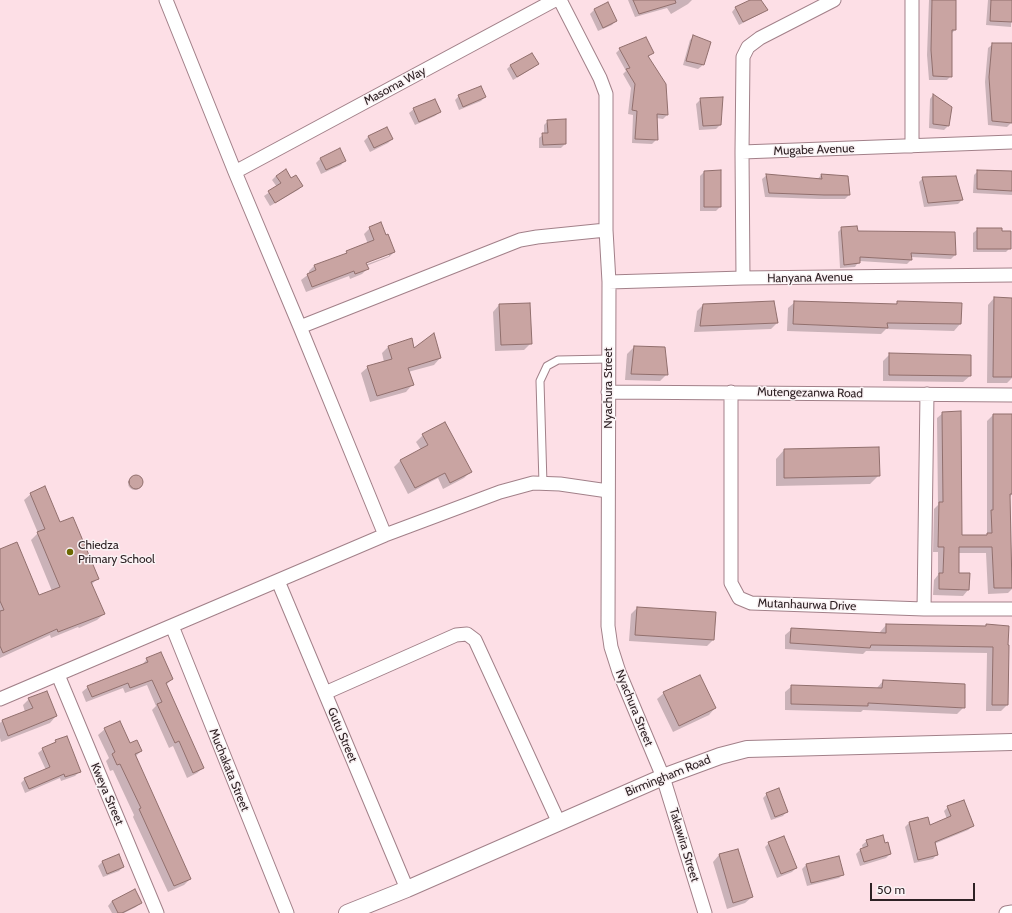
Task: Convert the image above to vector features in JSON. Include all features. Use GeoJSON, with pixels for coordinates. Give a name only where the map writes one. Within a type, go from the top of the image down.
{"type":"FeatureCollection","features":[{"type":"Feature","properties":{"kind":"street"},"geometry":{"type":"LineString","coordinates":[[166,0],[235,172],[385,535]]}},
{"type":"Feature","properties":{"kind":"street","name":"Masoma Way"},"geometry":{"type":"LineString","coordinates":[[235,172],[555,0]]}},
{"type":"Feature","properties":{"kind":"street","name":"Nyachura Street"},"geometry":{"type":"LineString","coordinates":[[560,0],[600,78],[606,94],[606,230],[608,282],[608,626],[611,647],[619,672],[663,777]]}},
{"type":"Feature","properties":{"kind":"street"},"geometry":{"type":"LineString","coordinates":[[743,278],[743,57],[748,47],[760,38],[834,0]]}},
{"type":"Feature","properties":{"kind":"street"},"geometry":{"type":"LineString","coordinates":[[912,0],[912,146]]}},
{"type":"Feature","properties":{"kind":"street","name":"Mugabe Avenue"},"geometry":{"type":"LineString","coordinates":[[742,152],[1012,142]]}},
{"type":"Feature","properties":{"kind":"street"},"geometry":{"type":"LineString","coordinates":[[300,327],[520,240],[606,230]]}},
{"type":"Feature","properties":{"kind":"street","name":"Hanyana Avenue"},"geometry":{"type":"LineString","coordinates":[[608,282],[743,278],[1012,275]]}},
{"type":"Feature","properties":{"kind":"street","name":"Mutengezanwa Road"},"geometry":{"type":"LineString","coordinates":[[608,392],[1012,395]]}},
{"type":"Feature","properties":{"kind":"street","name":"Mutanhaurwa Drive"},"geometry":{"type":"LineString","coordinates":[[731,392],[731,583],[739,598],[751,603],[924,609],[1012,609]]}},
{"type":"Feature","properties":{"kind":"street"},"geometry":{"type":"LineString","coordinates":[[924,609],[927,394]]}},
{"type":"Feature","properties":{"kind":"street"},"geometry":{"type":"LineString","coordinates":[[0,699],[385,535],[500,492],[533,483],[560,484],[608,491]]}},
{"type":"Feature","properties":{"kind":"street","name":"Gutu Street"},"geometry":{"type":"LineString","coordinates":[[278,581],[407,889]]}},
{"type":"Feature","properties":{"kind":"street","name":"Muchakata Street"},"geometry":{"type":"LineString","coordinates":[[172,626],[287,913]]}},
{"type":"Feature","properties":{"kind":"street"},"geometry":{"type":"LineString","coordinates":[[325,693],[456,635],[466,634],[475,640],[559,823]]}},
{"type":"Feature","properties":{"kind":"street","name":"Kweya Street"},"geometry":{"type":"LineString","coordinates":[[58,675],[157,913]]}},
{"type":"Feature","properties":{"kind":"street","name":"Birmingham Road"},"geometry":{"type":"LineString","coordinates":[[348,913],[407,889],[663,777],[720,756],[747,749],[1012,742]]}},
{"type":"Feature","properties":{"kind":"street","name":"Takawira Street"},"geometry":{"type":"LineString","coordinates":[[663,777],[705,913]]}},
{"type":"Feature","properties":{"kind":"street"},"geometry":{"type":"LineString","coordinates":[[1006,913],[1012,912]]}},
{"type":"Feature","properties":{"kind":"lane"},"geometry":{"type":"LineString","coordinates":[[543,484],[540,380],[547,366],[558,360],[608,360]]}},
{"type":"Feature","properties":{"kind":"building"},"geometry":{"type":"Polygon","coordinates":[[[633,0],[675,0],[676,3],[639,14],[633,0]]]}},
{"type":"Feature","properties":{"kind":"building"},"geometry":{"type":"Polygon","coordinates":[[[750,0],[761,0],[768,10],[743,22],[735,7],[750,0]]]}},
{"type":"Feature","properties":{"kind":"building"},"geometry":{"type":"Polygon","coordinates":[[[932,0],[956,0],[956,30],[952,30],[952,77],[933,76],[931,50],[932,0]]]}},
{"type":"Feature","properties":{"kind":"building"},"geometry":{"type":"Polygon","coordinates":[[[991,0],[1012,0],[1012,22],[990,21],[991,0]]]}},
{"type":"Feature","properties":{"kind":"building"},"geometry":{"type":"Polygon","coordinates":[[[608,2],[617,21],[603,28],[594,9],[608,2]]]}},
{"type":"Feature","properties":{"kind":"building"},"geometry":{"type":"Polygon","coordinates":[[[693,35],[711,42],[704,65],[686,61],[693,35]]]}},
{"type":"Feature","properties":{"kind":"building"},"geometry":{"type":"Polygon","coordinates":[[[646,37],[654,53],[648,56],[666,84],[668,115],[657,114],[658,140],[635,139],[637,111],[632,110],[635,84],[626,69],[630,68],[619,48],[646,37]]]}},
{"type":"Feature","properties":{"kind":"building"},"geometry":{"type":"Polygon","coordinates":[[[992,43],[1012,43],[1012,123],[992,121],[989,77],[992,43]]]}},
{"type":"Feature","properties":{"kind":"building"},"geometry":{"type":"Polygon","coordinates":[[[532,53],[539,64],[517,77],[510,65],[532,53]]]}},
{"type":"Feature","properties":{"kind":"building"},"geometry":{"type":"Polygon","coordinates":[[[481,86],[486,97],[463,107],[458,95],[481,86]]]}},
{"type":"Feature","properties":{"kind":"building"},"geometry":{"type":"Polygon","coordinates":[[[933,94],[952,107],[949,126],[933,124],[933,94]]]}},
{"type":"Feature","properties":{"kind":"building"},"geometry":{"type":"Polygon","coordinates":[[[723,97],[721,125],[703,126],[700,98],[723,97]]]}},
{"type":"Feature","properties":{"kind":"building"},"geometry":{"type":"Polygon","coordinates":[[[435,99],[441,112],[419,122],[413,108],[435,99]]]}},
{"type":"Feature","properties":{"kind":"building"},"geometry":{"type":"Polygon","coordinates":[[[566,119],[566,144],[543,145],[542,133],[548,133],[547,120],[566,119]]]}},
{"type":"Feature","properties":{"kind":"building"},"geometry":{"type":"Polygon","coordinates":[[[387,127],[393,139],[374,148],[368,136],[387,127]]]}},
{"type":"Feature","properties":{"kind":"building"},"geometry":{"type":"Polygon","coordinates":[[[340,148],[346,161],[326,170],[320,158],[340,148]]]}},
{"type":"Feature","properties":{"kind":"building"},"geometry":{"type":"Polygon","coordinates":[[[286,169],[291,178],[296,175],[303,186],[275,203],[268,191],[281,183],[276,176],[286,169]]]}},
{"type":"Feature","properties":{"kind":"building"},"geometry":{"type":"Polygon","coordinates":[[[721,170],[721,207],[704,207],[704,171],[721,170]]]}},
{"type":"Feature","properties":{"kind":"building"},"geometry":{"type":"Polygon","coordinates":[[[977,170],[1012,171],[1012,191],[977,189],[977,170]]]}},
{"type":"Feature","properties":{"kind":"building"},"geometry":{"type":"Polygon","coordinates":[[[766,174],[822,179],[821,174],[848,176],[850,195],[769,193],[766,174]]]}},
{"type":"Feature","properties":{"kind":"building"},"geometry":{"type":"Polygon","coordinates":[[[956,176],[963,200],[928,203],[922,177],[956,176]]]}},
{"type":"Feature","properties":{"kind":"building"},"geometry":{"type":"Polygon","coordinates":[[[381,222],[386,235],[388,234],[395,252],[366,263],[369,269],[355,274],[354,271],[312,287],[307,274],[316,270],[314,265],[347,253],[346,251],[374,240],[369,227],[381,222]]]}},
{"type":"Feature","properties":{"kind":"building"},"geometry":{"type":"Polygon","coordinates":[[[857,226],[858,231],[955,232],[956,255],[911,253],[912,260],[860,257],[860,263],[844,265],[841,227],[857,226]]]}},
{"type":"Feature","properties":{"kind":"building"},"geometry":{"type":"Polygon","coordinates":[[[977,228],[1002,228],[1002,231],[1011,231],[1011,249],[977,249],[977,228]]]}},
{"type":"Feature","properties":{"kind":"building"},"geometry":{"type":"Polygon","coordinates":[[[994,297],[1012,298],[1012,377],[993,377],[994,297]]]}},
{"type":"Feature","properties":{"kind":"building"},"geometry":{"type":"Polygon","coordinates":[[[774,301],[778,323],[700,326],[703,304],[774,301]]]}},
{"type":"Feature","properties":{"kind":"building"},"geometry":{"type":"Polygon","coordinates":[[[794,301],[897,304],[897,301],[962,303],[961,324],[887,323],[888,328],[793,324],[794,301]]]}},
{"type":"Feature","properties":{"kind":"building"},"geometry":{"type":"Polygon","coordinates":[[[530,303],[532,344],[501,345],[499,304],[530,303]]]}},
{"type":"Feature","properties":{"kind":"building"},"geometry":{"type":"Polygon","coordinates":[[[434,333],[441,358],[408,368],[414,385],[377,396],[367,366],[392,359],[388,346],[412,338],[414,348],[434,333]]]}},
{"type":"Feature","properties":{"kind":"building"},"geometry":{"type":"Polygon","coordinates":[[[634,346],[665,347],[668,375],[631,374],[634,346]]]}},
{"type":"Feature","properties":{"kind":"building"},"geometry":{"type":"Polygon","coordinates":[[[889,353],[971,355],[971,376],[889,375],[889,353]]]}},
{"type":"Feature","properties":{"kind":"building"},"geometry":{"type":"Polygon","coordinates":[[[961,411],[962,535],[987,535],[987,533],[992,533],[993,414],[1012,414],[1012,494],[1010,494],[1012,588],[994,588],[992,547],[959,547],[959,573],[970,573],[969,590],[939,589],[939,573],[943,573],[944,547],[938,547],[939,502],[943,502],[942,412],[961,411]]]}},
{"type":"Feature","properties":{"kind":"building"},"geometry":{"type":"Polygon","coordinates":[[[445,422],[472,472],[450,483],[445,473],[415,488],[400,460],[428,445],[422,434],[445,422]]]}},
{"type":"Feature","properties":{"kind":"building"},"geometry":{"type":"Polygon","coordinates":[[[879,447],[880,476],[784,478],[784,449],[879,447]]]}},
{"type":"Feature","properties":{"kind":"building"},"geometry":{"type":"Polygon","coordinates":[[[133,475],[139,475],[143,479],[143,485],[139,489],[133,489],[129,485],[129,479],[133,475]]]}},
{"type":"Feature","properties":{"kind":"building"},"geometry":{"type":"Polygon","coordinates":[[[45,486],[60,522],[73,517],[99,579],[91,582],[105,614],[58,632],[57,629],[3,653],[0,646],[0,611],[4,610],[0,601],[0,549],[17,542],[39,595],[60,587],[37,532],[45,529],[30,493],[45,486]]]}},
{"type":"Feature","properties":{"kind":"building"},"geometry":{"type":"Polygon","coordinates":[[[637,607],[716,612],[714,640],[635,635],[637,607]]]}},
{"type":"Feature","properties":{"kind":"building"},"geometry":{"type":"Polygon","coordinates":[[[886,624],[986,626],[986,624],[1009,626],[1008,705],[992,705],[993,647],[871,645],[870,648],[790,643],[791,628],[886,633],[886,624]]]}},
{"type":"Feature","properties":{"kind":"building"},"geometry":{"type":"Polygon","coordinates":[[[161,652],[173,679],[166,683],[204,768],[193,773],[179,741],[175,743],[157,704],[162,702],[152,680],[130,688],[128,683],[92,697],[87,686],[148,662],[146,658],[161,652]]]}},
{"type":"Feature","properties":{"kind":"building"},"geometry":{"type":"Polygon","coordinates":[[[700,675],[716,708],[679,726],[663,692],[700,675]]]}},
{"type":"Feature","properties":{"kind":"building"},"geometry":{"type":"Polygon","coordinates":[[[883,680],[965,684],[965,708],[868,703],[868,706],[791,704],[791,685],[882,688],[883,680]]]}},
{"type":"Feature","properties":{"kind":"building"},"geometry":{"type":"Polygon","coordinates":[[[47,691],[57,716],[8,736],[2,720],[33,708],[28,698],[47,691]]]}},
{"type":"Feature","properties":{"kind":"building"},"geometry":{"type":"Polygon","coordinates":[[[120,721],[130,743],[137,740],[142,751],[135,754],[191,879],[174,886],[139,809],[141,808],[120,764],[117,765],[112,754],[115,752],[104,728],[120,721]]]}},
{"type":"Feature","properties":{"kind":"building"},"geometry":{"type":"Polygon","coordinates":[[[67,736],[81,772],[65,777],[64,774],[29,789],[24,778],[50,767],[42,748],[56,742],[55,740],[67,736]]]}},
{"type":"Feature","properties":{"kind":"building"},"geometry":{"type":"Polygon","coordinates":[[[779,788],[788,812],[775,817],[766,793],[779,788]]]}},
{"type":"Feature","properties":{"kind":"building"},"geometry":{"type":"Polygon","coordinates":[[[964,800],[974,826],[935,842],[938,855],[918,860],[909,822],[928,817],[930,825],[951,816],[947,806],[964,800]]]}},
{"type":"Feature","properties":{"kind":"building"},"geometry":{"type":"Polygon","coordinates":[[[883,835],[885,843],[888,842],[891,854],[864,862],[860,849],[868,846],[866,840],[883,835]]]}},
{"type":"Feature","properties":{"kind":"building"},"geometry":{"type":"Polygon","coordinates":[[[784,836],[797,868],[781,874],[768,842],[784,836]]]}},
{"type":"Feature","properties":{"kind":"building"},"geometry":{"type":"Polygon","coordinates":[[[738,849],[753,897],[733,903],[719,854],[738,849]]]}},
{"type":"Feature","properties":{"kind":"building"},"geometry":{"type":"Polygon","coordinates":[[[119,854],[124,867],[107,874],[102,861],[119,854]]]}},
{"type":"Feature","properties":{"kind":"building"},"geometry":{"type":"Polygon","coordinates":[[[839,856],[844,875],[811,883],[806,864],[839,856]]]}},
{"type":"Feature","properties":{"kind":"building"},"geometry":{"type":"Polygon","coordinates":[[[135,889],[142,903],[122,913],[118,913],[112,901],[135,889]]]}},
{"type":"Feature","properties":{"kind":"place","name":"Chiedza Primary School"},"geometry":{"type":"Point","coordinates":[70,552]}}]}
